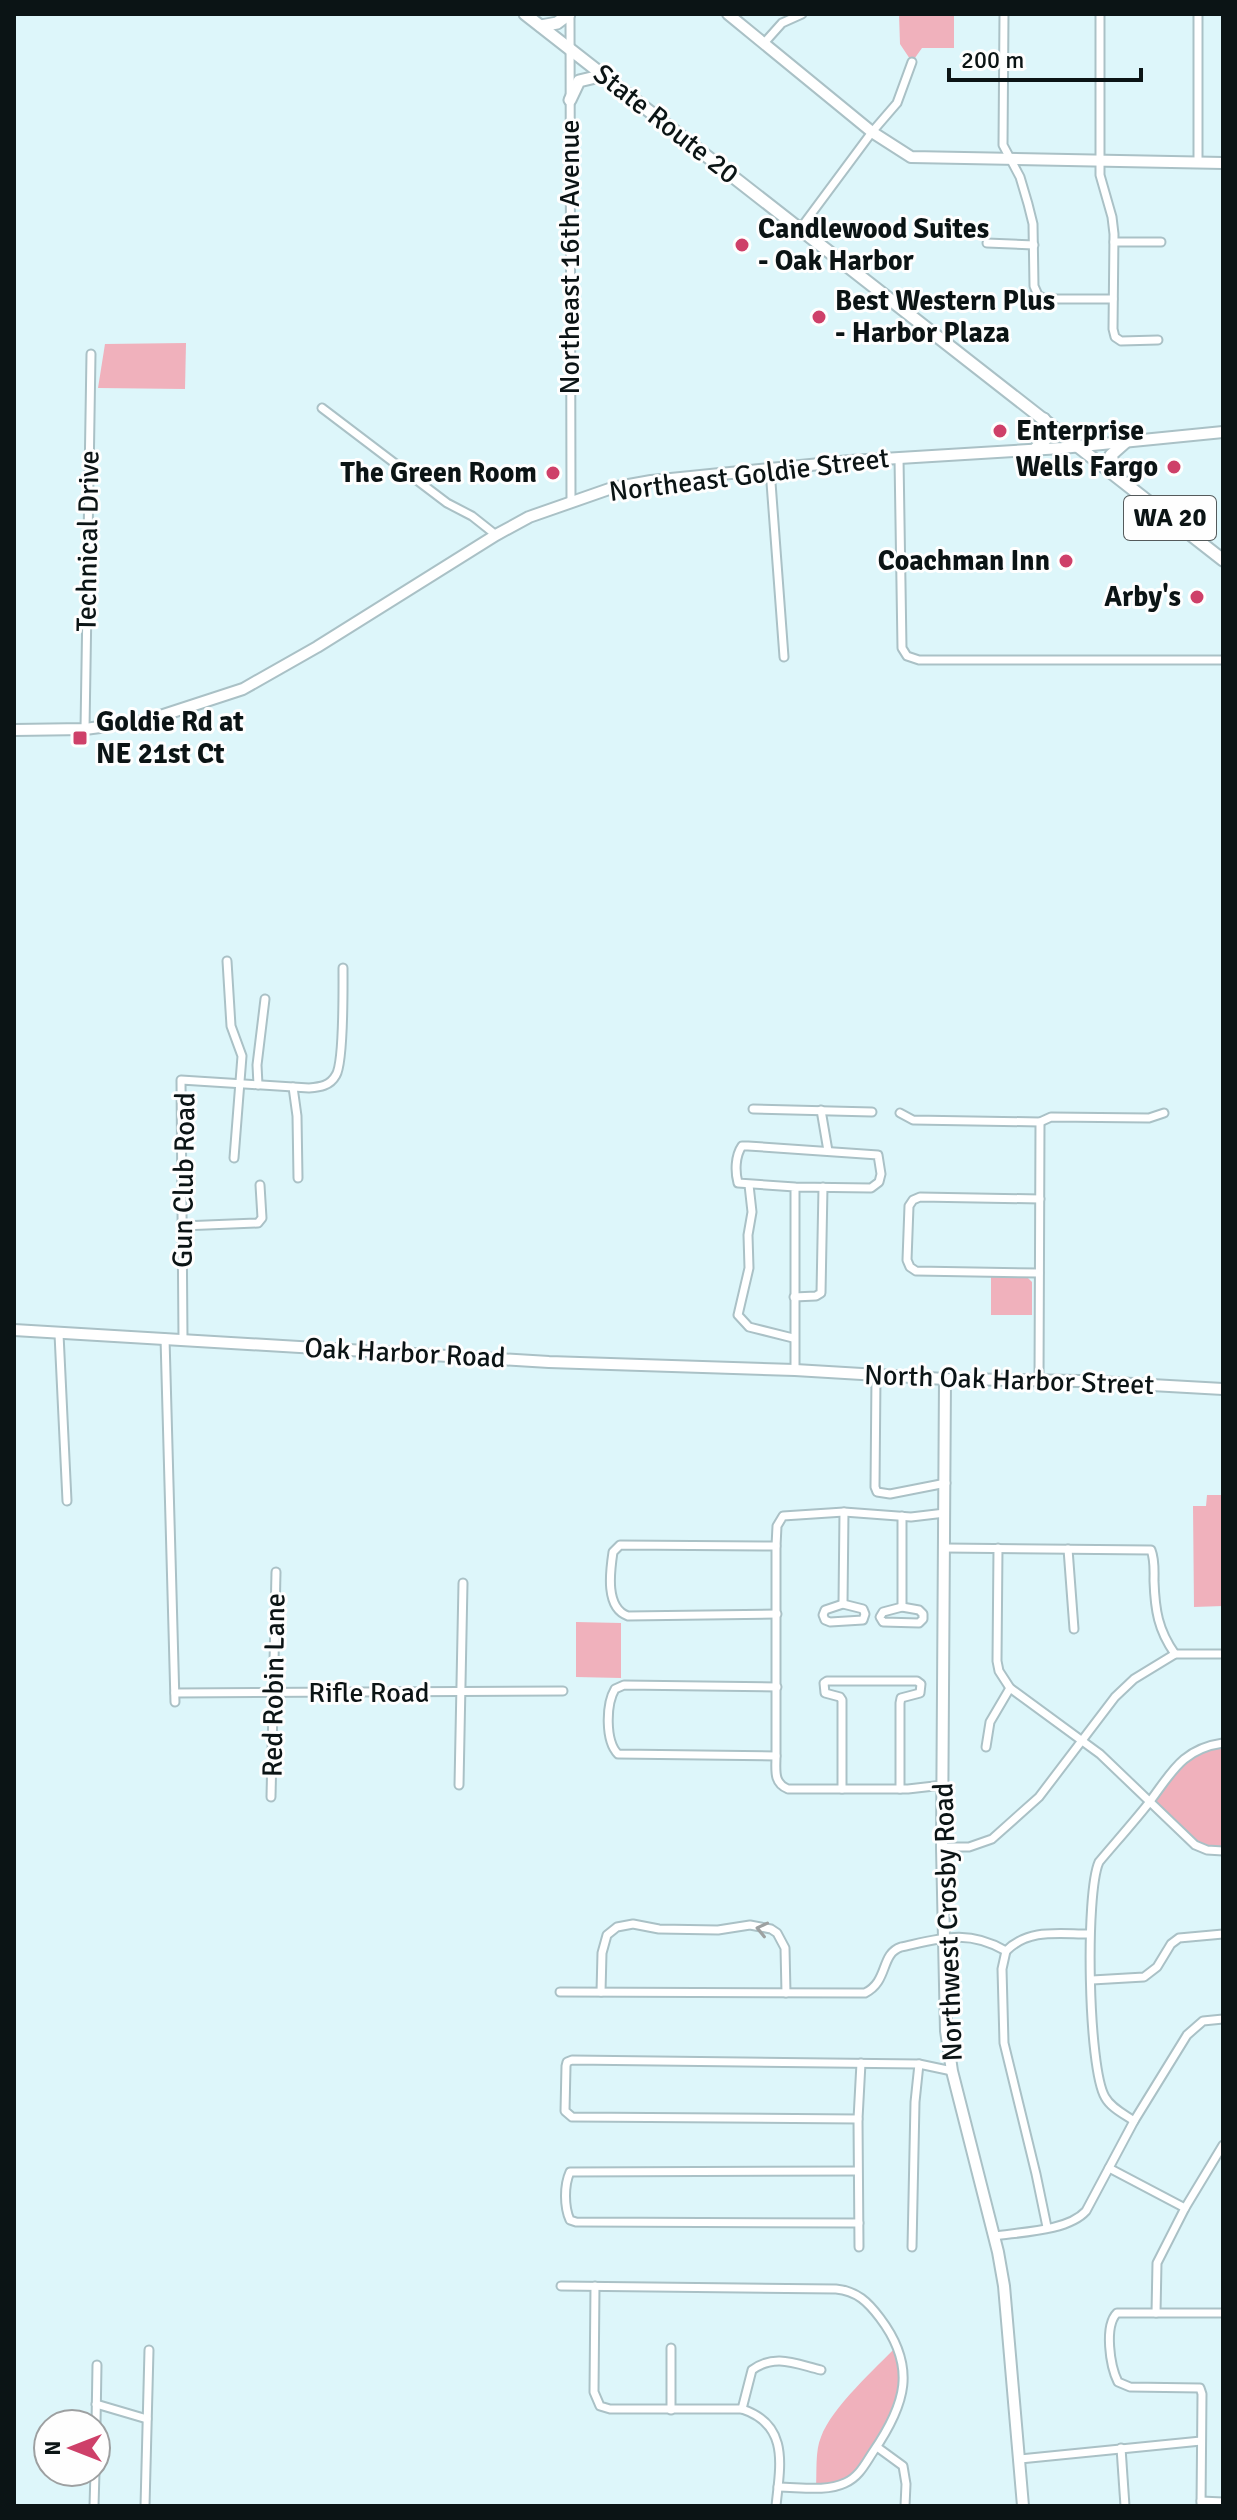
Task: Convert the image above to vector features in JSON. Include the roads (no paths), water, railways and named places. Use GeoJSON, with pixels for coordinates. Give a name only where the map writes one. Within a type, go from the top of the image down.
{"type":"FeatureCollection","features":[{"type":"Feature","properties":{"kind":"main road","name":"State Route 20"},"geometry":{"type":"LineString","coordinates":[[525,14],[1223,560]]}},
{"type":"Feature","properties":{"kind":"main road"},"geometry":{"type":"LineString","coordinates":[[541,26],[557,23],[570,14]]}},
{"type":"Feature","properties":{"kind":"main road"},"geometry":{"type":"LineString","coordinates":[[570,100],[579,81],[604,75]]}},
{"type":"Feature","properties":{"kind":"main road"},"geometry":{"type":"LineString","coordinates":[[1036,448],[1046,439],[1044,419]]}},
{"type":"Feature","properties":{"kind":"main road"},"geometry":{"type":"LineString","coordinates":[[1117,477],[1111,455],[1128,440]]}},
{"type":"Feature","properties":{"kind":"street","name":"Northeast 16th Avenue"},"geometry":{"type":"LineString","coordinates":[[570,14],[571,501]]}},
{"type":"Feature","properties":{"kind":"street"},"geometry":{"type":"LineString","coordinates":[[728,14],[872,132],[911,157],[1223,163]]}},
{"type":"Feature","properties":{"kind":"street"},"geometry":{"type":"LineString","coordinates":[[765,42],[782,23],[802,14]]}},
{"type":"Feature","properties":{"kind":"street"},"geometry":{"type":"LineString","coordinates":[[1004,14],[1003,145],[1020,177],[1028,204],[1034,245],[1034,286],[1038,295],[1045,299],[1113,299]]}},
{"type":"Feature","properties":{"kind":"street"},"geometry":{"type":"LineString","coordinates":[[1100,14],[1100,161],[1102,187],[1112,217],[1115,337],[1121,341],[1158,340]]}},
{"type":"Feature","properties":{"kind":"street"},"geometry":{"type":"LineString","coordinates":[[1198,14],[1198,163]]}},
{"type":"Feature","properties":{"kind":"street"},"geometry":{"type":"LineString","coordinates":[[800,229],[897,103],[912,62]]}},
{"type":"Feature","properties":{"kind":"street"},"geometry":{"type":"LineString","coordinates":[[1114,242],[1161,242]]}},
{"type":"Feature","properties":{"kind":"street"},"geometry":{"type":"LineString","coordinates":[[987,243],[1034,245]]}},
{"type":"Feature","properties":{"kind":"street","name":"Technical Drive"},"geometry":{"type":"LineString","coordinates":[[85,729],[91,354]]}},
{"type":"Feature","properties":{"kind":"street"},"geometry":{"type":"LineString","coordinates":[[322,408],[447,503],[472,516],[496,535]]}},
{"type":"Feature","properties":{"kind":"street","name":"Northeast Goldie Street"},"geometry":{"type":"LineString","coordinates":[[14,730],[85,729],[145,721],[261,681],[496,535],[529,517],[612,488],[770,469],[1223,432]]}},
{"type":"Feature","properties":{"kind":"street"},"geometry":{"type":"LineString","coordinates":[[899,458],[902,648],[907,656],[919,660],[1223,660]]}},
{"type":"Feature","properties":{"kind":"street"},"geometry":{"type":"LineString","coordinates":[[770,469],[784,657]]}},
{"type":"Feature","properties":{"kind":"street"},"geometry":{"type":"LineString","coordinates":[[227,961],[231,1026],[242,1056],[234,1158]]}},
{"type":"Feature","properties":{"kind":"street","name":"Gun Club Road"},"geometry":{"type":"LineString","coordinates":[[183,1339],[181,1080],[323,1086],[336,1076],[339,1068],[344,1013],[343,968]]}},
{"type":"Feature","properties":{"kind":"street"},"geometry":{"type":"LineString","coordinates":[[258,1085],[257,1065],[265,999]]}},
{"type":"Feature","properties":{"kind":"street"},"geometry":{"type":"LineString","coordinates":[[293,1087],[297,1116],[298,1178]]}},
{"type":"Feature","properties":{"kind":"street"},"geometry":{"type":"LineString","coordinates":[[753,1109],[872,1112]]}},
{"type":"Feature","properties":{"kind":"street"},"geometry":{"type":"LineString","coordinates":[[821,1110],[828,1151]]}},
{"type":"Feature","properties":{"kind":"street"},"geometry":{"type":"LineString","coordinates":[[900,1113],[913,1120],[1040,1122],[1051,1117],[1149,1118],[1164,1113]]}},
{"type":"Feature","properties":{"kind":"street"},"geometry":{"type":"LineString","coordinates":[[1039,1382],[1040,1122]]}},
{"type":"Feature","properties":{"kind":"street"},"geometry":{"type":"LineString","coordinates":[[742,1146],[878,1155],[881,1174],[879,1182],[871,1188],[749,1185],[738,1183],[736,1177],[738,1152],[742,1146]]}},
{"type":"Feature","properties":{"kind":"street"},"geometry":{"type":"LineString","coordinates":[[182,1226],[258,1223],[262,1218],[260,1185]]}},
{"type":"Feature","properties":{"kind":"street"},"geometry":{"type":"LineString","coordinates":[[749,1185],[752,1212],[748,1235],[749,1268],[738,1315],[749,1327],[793,1338]]}},
{"type":"Feature","properties":{"kind":"street"},"geometry":{"type":"LineString","coordinates":[[795,1187],[795,1370]]}},
{"type":"Feature","properties":{"kind":"street"},"geometry":{"type":"LineString","coordinates":[[794,1297],[821,1293],[823,1187]]}},
{"type":"Feature","properties":{"kind":"street"},"geometry":{"type":"LineString","coordinates":[[1039,1273],[916,1271],[907,1260],[909,1206],[913,1200],[920,1197],[1040,1199]]}},
{"type":"Feature","properties":{"kind":"street","name":"Oak Harbor Road"},"geometry":{"type":"LineString","coordinates":[[14,1330],[549,1362],[795,1370]]}},
{"type":"Feature","properties":{"kind":"street"},"geometry":{"type":"LineString","coordinates":[[59,1334],[67,1501]]}},
{"type":"Feature","properties":{"kind":"street","name":"Rifle Road"},"geometry":{"type":"LineString","coordinates":[[165,1338],[175,1697],[275,1693],[563,1691]]}},
{"type":"Feature","properties":{"kind":"street","name":"North Oak Harbor Street"},"geometry":{"type":"LineString","coordinates":[[795,1370],[876,1376],[1080,1381],[1223,1389]]}},
{"type":"Feature","properties":{"kind":"street"},"geometry":{"type":"LineString","coordinates":[[876,1376],[877,1492],[890,1494],[946,1483]]}},
{"type":"Feature","properties":{"kind":"street","name":"Northwest Crosby Road"},"geometry":{"type":"LineString","coordinates":[[945,1379],[942,1847],[946,2031],[952,2071],[1004,2286],[1023,2506]]}},
{"type":"Feature","properties":{"kind":"street"},"geometry":{"type":"LineString","coordinates":[[943,1785],[900,1789],[788,1789],[781,1786],[776,1778],[776,1546],[777,1526],[783,1516],[844,1512],[902,1516],[945,1513]]}},
{"type":"Feature","properties":{"kind":"street"},"geometry":{"type":"LineString","coordinates":[[843,1604],[844,1512]]}},
{"type":"Feature","properties":{"kind":"street"},"geometry":{"type":"LineString","coordinates":[[902,1516],[902,1607]]}},
{"type":"Feature","properties":{"kind":"street"},"geometry":{"type":"LineString","coordinates":[[776,1546],[620,1545],[613,1552],[612,1600],[621,1613],[628,1616],[777,1614]]}},
{"type":"Feature","properties":{"kind":"street"},"geometry":{"type":"LineString","coordinates":[[945,1548],[1151,1550],[1159,1629],[1175,1654]]}},
{"type":"Feature","properties":{"kind":"street"},"geometry":{"type":"LineString","coordinates":[[998,1548],[997,1661],[999,1671],[1010,1688],[1081,1740],[1195,1845],[1223,1851]]}},
{"type":"Feature","properties":{"kind":"street"},"geometry":{"type":"LineString","coordinates":[[1068,1549],[1074,1629]]}},
{"type":"Feature","properties":{"kind":"street","name":"Red Robin Lane"},"geometry":{"type":"LineString","coordinates":[[271,1797],[276,1572]]}},
{"type":"Feature","properties":{"kind":"street"},"geometry":{"type":"LineString","coordinates":[[459,1785],[463,1583]]}},
{"type":"Feature","properties":{"kind":"street"},"geometry":{"type":"LineString","coordinates":[[843,1604],[863,1609],[863,1620],[825,1620],[825,1610],[843,1604]]}},
{"type":"Feature","properties":{"kind":"street"},"geometry":{"type":"LineString","coordinates":[[902,1607],[921,1611],[921,1622],[883,1622],[880,1617],[883,1612],[902,1607]]}},
{"type":"Feature","properties":{"kind":"street"},"geometry":{"type":"LineString","coordinates":[[942,1847],[969,1847],[992,1839],[1039,1797],[1115,1697],[1134,1679],[1175,1654],[1223,1654]]}},
{"type":"Feature","properties":{"kind":"street"},"geometry":{"type":"LineString","coordinates":[[842,1789],[842,1700],[825,1693],[824,1683],[917,1681],[921,1684],[920,1693],[901,1698],[900,1703],[900,1789]]}},
{"type":"Feature","properties":{"kind":"street"},"geometry":{"type":"LineString","coordinates":[[776,1756],[618,1754],[610,1740],[610,1699],[615,1689],[624,1685],[777,1687]]}},
{"type":"Feature","properties":{"kind":"street"},"geometry":{"type":"LineString","coordinates":[[986,1747],[990,1722],[1010,1688]]}},
{"type":"Feature","properties":{"kind":"street"},"geometry":{"type":"LineString","coordinates":[[1134,2121],[1113,2107],[1104,2095],[1096,2058],[1089,1934],[1092,1886],[1099,1862],[1176,1765],[1203,1746],[1223,1743]]}},
{"type":"Feature","properties":{"kind":"street"},"geometry":{"type":"LineString","coordinates":[[601,1992],[602,1953],[607,1935],[622,1925],[633,1924],[673,1929],[718,1930],[750,1925],[771,1929],[777,1933],[785,1948],[786,1993]]}},
{"type":"Feature","properties":{"kind":"street"},"geometry":{"type":"LineString","coordinates":[[1047,2227],[1004,2043],[1002,1969],[1006,1951],[1016,1941],[1037,1934],[1089,1934]]}},
{"type":"Feature","properties":{"kind":"street"},"geometry":{"type":"LineString","coordinates":[[1092,1980],[1144,1977],[1157,1967],[1171,1944],[1179,1938],[1223,1934]]}},
{"type":"Feature","properties":{"kind":"street"},"geometry":{"type":"LineString","coordinates":[[560,1992],[865,1993],[880,1980],[895,1949],[944,1937],[969,1936],[1006,1951]]}},
{"type":"Feature","properties":{"kind":"street"},"geometry":{"type":"LineString","coordinates":[[994,2236],[1072,2223],[1080,2218],[1134,2121],[1192,2029],[1203,2021],[1223,2019]]}},
{"type":"Feature","properties":{"kind":"street"},"geometry":{"type":"LineString","coordinates":[[858,2119],[572,2117],[565,2111],[566,2066],[572,2060],[861,2063],[919,2064],[952,2071]]}},
{"type":"Feature","properties":{"kind":"street"},"geometry":{"type":"LineString","coordinates":[[859,2247],[857,2171],[861,2063]]}},
{"type":"Feature","properties":{"kind":"street"},"geometry":{"type":"LineString","coordinates":[[912,2247],[915,2102],[919,2064]]}},
{"type":"Feature","properties":{"kind":"street"},"geometry":{"type":"LineString","coordinates":[[1156,2313],[1157,2263],[1185,2208],[1223,2145]]}},
{"type":"Feature","properties":{"kind":"street"},"geometry":{"type":"LineString","coordinates":[[1109,2168],[1185,2208]]}},
{"type":"Feature","properties":{"kind":"street"},"geometry":{"type":"LineString","coordinates":[[857,2171],[570,2172],[566,2184],[567,2215],[576,2222],[859,2223]]}},
{"type":"Feature","properties":{"kind":"street"},"geometry":{"type":"LineString","coordinates":[[561,2286],[836,2289],[859,2295],[871,2306],[898,2345],[905,2374],[900,2404],[857,2476],[844,2484],[829,2487],[778,2487]]}},
{"type":"Feature","properties":{"kind":"street"},"geometry":{"type":"LineString","coordinates":[[595,2286],[596,2401],[603,2409],[742,2409],[763,2420],[779,2442],[776,2506]]}},
{"type":"Feature","properties":{"kind":"street"},"geometry":{"type":"LineString","coordinates":[[1223,2313],[1123,2312],[1113,2316],[1110,2330],[1118,2382],[1130,2387],[1200,2388],[1201,2504],[1223,2502]]}},
{"type":"Feature","properties":{"kind":"street"},"geometry":{"type":"LineString","coordinates":[[671,2348],[671,2410]]}},
{"type":"Feature","properties":{"kind":"street"},"geometry":{"type":"LineString","coordinates":[[145,2506],[149,2350]]}},
{"type":"Feature","properties":{"kind":"street"},"geometry":{"type":"LineString","coordinates":[[742,2409],[752,2370],[768,2360],[780,2359],[821,2370]]}},
{"type":"Feature","properties":{"kind":"street"},"geometry":{"type":"LineString","coordinates":[[96,2408],[97,2365]]}},
{"type":"Feature","properties":{"kind":"street"},"geometry":{"type":"LineString","coordinates":[[96,2404],[147,2419]]}},
{"type":"Feature","properties":{"kind":"street"},"geometry":{"type":"LineString","coordinates":[[1020,2459],[1201,2441]]}},
{"type":"Feature","properties":{"kind":"street"},"geometry":{"type":"LineString","coordinates":[[877,2447],[903,2466],[905,2506]]}},
{"type":"Feature","properties":{"kind":"street"},"geometry":{"type":"LineString","coordinates":[[1121,2448],[1125,2506]]}},
{"type":"Feature","properties":{"kind":"place","name":"Candlewood Suites - Oak Harbor"},"geometry":{"type":"Point","coordinates":[742,245]}},
{"type":"Feature","properties":{"kind":"place","name":"Best Western Plus - Harbor Plaza"},"geometry":{"type":"Point","coordinates":[819,317]}},
{"type":"Feature","properties":{"kind":"place","name":"Enterprise"},"geometry":{"type":"Point","coordinates":[1000,431]}},
{"type":"Feature","properties":{"kind":"place","name":"Wells Fargo"},"geometry":{"type":"Point","coordinates":[1174,467]}},
{"type":"Feature","properties":{"kind":"place","name":"The Green Room"},"geometry":{"type":"Point","coordinates":[553,473]}},
{"type":"Feature","properties":{"kind":"place","name":"Coachman Inn"},"geometry":{"type":"Point","coordinates":[1066,561]}},
{"type":"Feature","properties":{"kind":"place","name":"Arby's"},"geometry":{"type":"Point","coordinates":[1197,597]}},
{"type":"Feature","properties":{"kind":"place","name":"Goldie Rd at NE 21st Ct"},"geometry":{"type":"Point","coordinates":[80,738]}}]}
